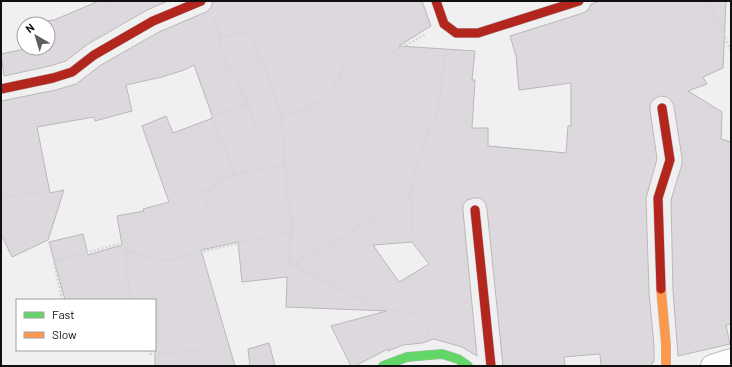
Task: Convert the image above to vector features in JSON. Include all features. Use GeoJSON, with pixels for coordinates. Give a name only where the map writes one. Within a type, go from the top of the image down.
{"type":"FeatureCollection","features":[{"type":"Feature","properties":{"kind":"street"},"geometry":{"type":"LineString","coordinates":[[1,89],[53,78],[72,72],[94,55],[129,35],[153,22],[201,1]]}},
{"type":"Feature","properties":{"kind":"street"},"geometry":{"type":"LineString","coordinates":[[436,1],[444,24],[456,33],[478,33],[580,1]]}},
{"type":"Feature","properties":{"kind":"street"},"geometry":{"type":"LineString","coordinates":[[662,108],[670,160],[658,198],[661,292],[666,345],[666,366]]}},
{"type":"Feature","properties":{"kind":"street"},"geometry":{"type":"LineString","coordinates":[[475,210],[491,366]]}},
{"type":"Feature","properties":{"kind":"street"},"geometry":{"type":"LineString","coordinates":[[383,366],[407,357],[442,354],[458,359],[468,366]]}},
{"type":"Feature","properties":{"kind":"street"},"geometry":{"type":"LineString","coordinates":[[712,366],[731,360]]}},
{"type":"Feature","properties":{"kind":"path"},"geometry":{"type":"LineString","coordinates":[[709,1],[731,51]]}},
{"type":"Feature","properties":{"kind":"path"},"geometry":{"type":"LineString","coordinates":[[211,15],[220,37],[219,41],[222,51],[232,74],[240,87],[258,133]]}},
{"type":"Feature","properties":{"kind":"path"},"geometry":{"type":"LineString","coordinates":[[374,63],[444,24]]}},
{"type":"Feature","properties":{"kind":"path"},"geometry":{"type":"LineString","coordinates":[[220,37],[239,32],[248,33],[253,38],[270,83],[281,118],[286,165],[286,187],[292,222],[289,259],[292,265],[376,308],[409,312],[416,316],[427,329],[442,354]]}},
{"type":"Feature","properties":{"kind":"path"},"geometry":{"type":"LineString","coordinates":[[412,236],[411,191],[419,155],[439,107],[446,49],[456,33]]}},
{"type":"Feature","properties":{"kind":"path"},"geometry":{"type":"LineString","coordinates":[[281,118],[322,99],[341,74],[343,64]]}},
{"type":"Feature","properties":{"kind":"path"},"geometry":{"type":"LineString","coordinates":[[235,175],[212,117],[247,105]]}},
{"type":"Feature","properties":{"kind":"path"},"geometry":{"type":"LineString","coordinates":[[190,197],[235,175],[286,165]]}},
{"type":"Feature","properties":{"kind":"path"},"geometry":{"type":"LineString","coordinates":[[204,210],[209,189]]}},
{"type":"Feature","properties":{"kind":"path"},"geometry":{"type":"LineString","coordinates":[[292,265],[363,225],[411,191]]}},
{"type":"Feature","properties":{"kind":"path"},"geometry":{"type":"LineString","coordinates":[[1,198],[41,192]]}},
{"type":"Feature","properties":{"kind":"path"},"geometry":{"type":"LineString","coordinates":[[62,299],[54,262],[118,244],[122,250],[164,261],[291,232]]}},
{"type":"Feature","properties":{"kind":"path"},"geometry":{"type":"LineString","coordinates":[[128,252],[126,266],[131,299]]}},
{"type":"Feature","properties":{"kind":"path"},"geometry":{"type":"LineString","coordinates":[[149,351],[150,354],[207,349]]}},
{"type":"Feature","properties":{"kind":"building"},"geometry":{"type":"Polygon","coordinates":[[[99,1],[168,1],[147,10],[88,44],[66,61],[4,76],[1,54],[16,51],[16,56],[56,56],[56,19],[99,1]]]}},
{"type":"Feature","properties":{"kind":"building"},"geometry":{"type":"Polygon","coordinates":[[[213,1],[422,1],[431,26],[399,46],[475,51],[472,80],[475,80],[472,128],[488,128],[488,146],[566,153],[568,126],[571,126],[571,83],[519,90],[516,56],[510,36],[583,13],[588,10],[591,4],[600,1],[726,1],[723,68],[703,77],[707,84],[688,91],[722,112],[721,139],[731,142],[731,324],[726,325],[730,344],[678,356],[673,291],[671,200],[682,164],[682,158],[674,106],[671,100],[667,97],[660,96],[654,99],[650,104],[657,159],[646,198],[649,292],[654,346],[654,362],[652,362],[652,366],[601,366],[600,354],[564,357],[565,366],[503,366],[487,209],[485,202],[480,198],[474,198],[467,200],[463,205],[463,211],[477,356],[462,347],[434,339],[422,343],[403,345],[388,351],[388,349],[355,366],[351,366],[331,326],[387,311],[286,307],[287,277],[242,282],[238,242],[201,250],[235,366],[155,366],[156,299],[65,299],[49,242],[83,234],[88,255],[122,245],[117,216],[144,211],[143,209],[169,202],[142,126],[166,116],[173,133],[213,118],[194,65],[162,77],[126,85],[132,111],[95,121],[94,117],[37,127],[50,193],[64,190],[48,240],[12,257],[1,234],[1,101],[56,90],[76,84],[101,65],[159,32],[206,12],[211,8],[213,1]],[[412,242],[373,245],[399,282],[429,264],[412,242]]]}},
{"type":"Feature","properties":{"kind":"building"},"geometry":{"type":"Polygon","coordinates":[[[269,343],[275,366],[250,366],[248,349],[269,343]]]}},
{"type":"Feature","properties":{"kind":"traffic: fast"},"geometry":{"type":"LineString","coordinates":[[383,366],[407,357],[442,354],[458,359],[468,366]]}},
{"type":"Feature","properties":{"kind":"traffic: slow"},"geometry":{"type":"LineString","coordinates":[[661,289],[666,345],[666,366]]}},
{"type":"Feature","properties":{"kind":"traffic: jam"},"geometry":{"type":"LineString","coordinates":[[1,89],[53,78],[72,72],[94,55],[153,21],[201,1]]}},
{"type":"Feature","properties":{"kind":"traffic: jam"},"geometry":{"type":"LineString","coordinates":[[436,1],[444,24],[456,33],[478,33],[579,1]]}},
{"type":"Feature","properties":{"kind":"traffic: jam"},"geometry":{"type":"LineString","coordinates":[[661,289],[658,198],[670,160],[662,108]]}},
{"type":"Feature","properties":{"kind":"traffic: jam"},"geometry":{"type":"LineString","coordinates":[[475,210],[491,366]]}}]}
